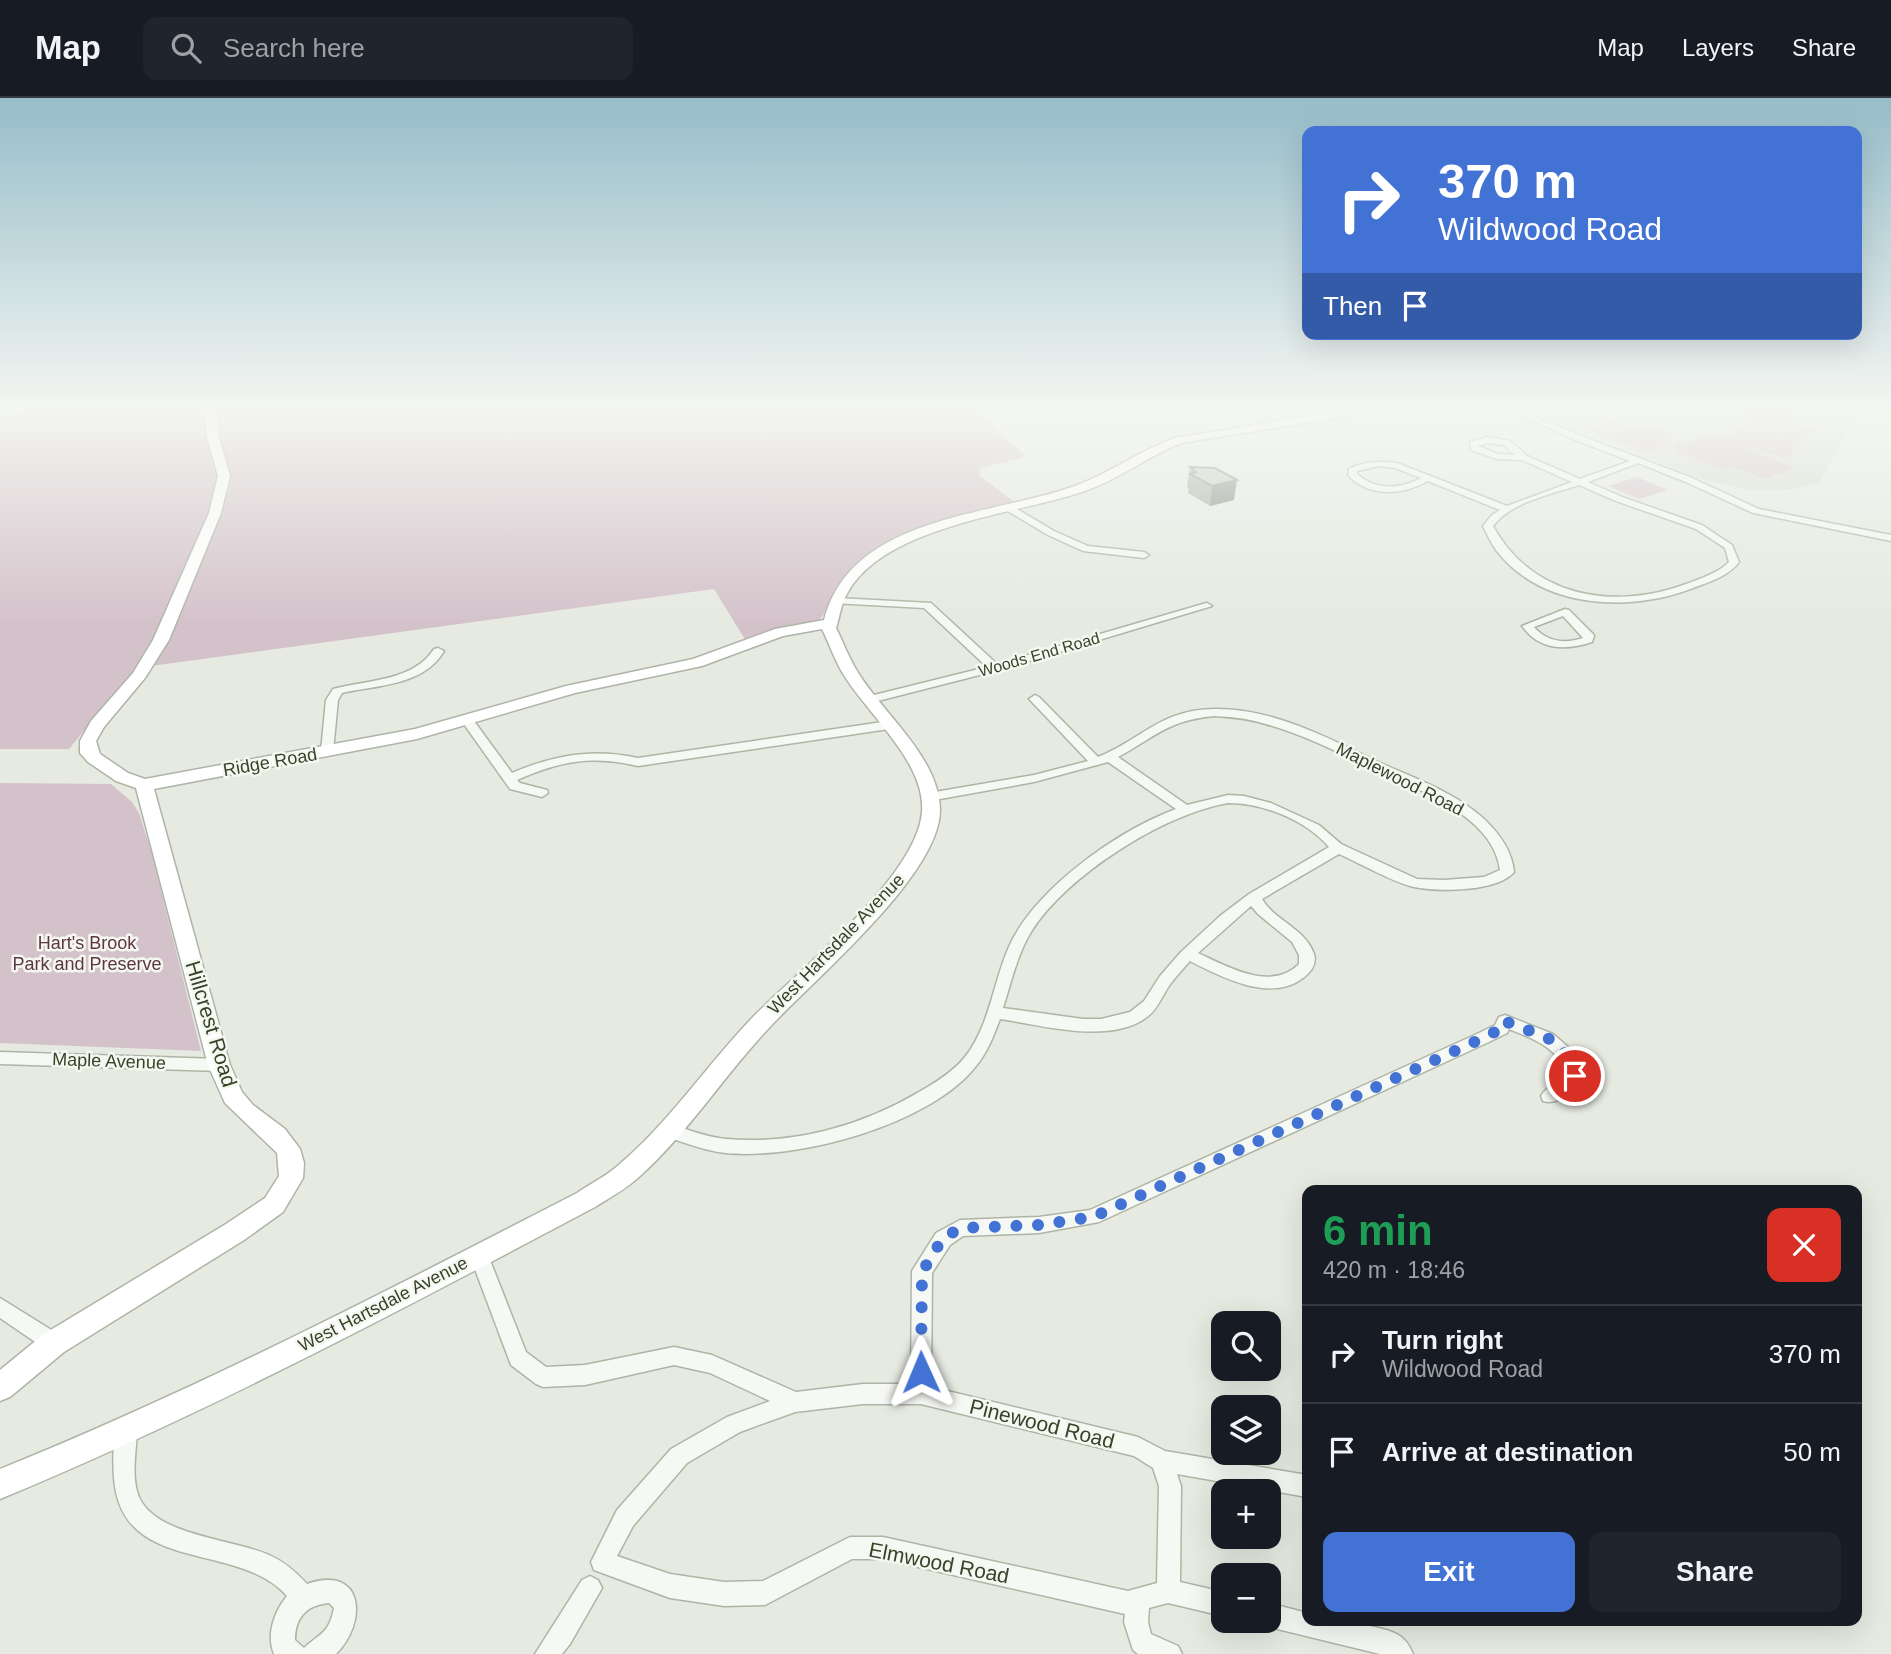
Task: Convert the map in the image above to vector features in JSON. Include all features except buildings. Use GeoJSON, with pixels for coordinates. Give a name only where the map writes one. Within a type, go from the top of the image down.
{"type":"FeatureCollection","features":[{"type":"Feature","properties":{"kind":"street"},"geometry":{"type":"LineString","coordinates":[[144,785],[122,777],[102,765],[89,753],[88,741],[97,725],[139,675],[161,640],[215,513],[222,494],[224,479]]}},
{"type":"Feature","properties":{"kind":"street"},"geometry":{"type":"LineString","coordinates":[[830,623],[841,592],[860,570],[895,543],[938,526],[1107,479]]}},
{"type":"Feature","properties":{"kind":"street"},"geometry":{"type":"LineString","coordinates":[[1356,479],[1360,483],[1383,489],[1410,487],[1427,479]]}},
{"type":"Feature","properties":{"kind":"street"},"geometry":{"type":"LineString","coordinates":[[1430,479],[1506,509]]}},
{"type":"Feature","properties":{"kind":"street"},"geometry":{"type":"LineString","coordinates":[[1570,479],[1580,483],[1699,527],[1729,547],[1734,562],[1720,573],[1656,597],[1614,599],[1573,594],[1525,574],[1492,538],[1488,526],[1490,520],[1506,509],[1580,483],[1593,479]]}},
{"type":"Feature","properties":{"kind":"street"},"geometry":{"type":"LineString","coordinates":[[1685,479],[1721,497],[1765,514],[1891,538]]}},
{"type":"Feature","properties":{"kind":"street"},"geometry":{"type":"LineString","coordinates":[[1009,508],[1051,533],[1086,549],[1144,555]]}},
{"type":"Feature","properties":{"kind":"street"},"geometry":{"type":"LineString","coordinates":[[1565,612],[1588,639],[1559,645],[1537,637],[1527,626],[1565,612],[1573,594]]}},
{"type":"Feature","properties":{"kind":"street"},"geometry":{"type":"LineString","coordinates":[[837,601],[927,605],[995,668]]}},
{"type":"Feature","properties":{"kind":"street","name":"Woods End Road"},"geometry":{"type":"LineString","coordinates":[[870,699],[995,668],[1207,606]]}},
{"type":"Feature","properties":{"kind":"street","name":"Ridge Road"},"geometry":{"type":"LineString","coordinates":[[144,785],[417,734],[572,689],[697,663],[780,632],[830,623]]}},
{"type":"Feature","properties":{"kind":"street","name":"West Hartsdale Avenue"},"geometry":{"type":"LineString","coordinates":[[0,1485],[126,1432],[586,1200],[628,1172],[670,1130],[758,1025],[880,903],[923,843],[931,812],[920,767],[838,651],[830,632],[830,623]]}},
{"type":"Feature","properties":{"kind":"street"},"geometry":{"type":"LineString","coordinates":[[327,751],[332,700],[337,691],[422,671],[436,657],[438,651]]}},
{"type":"Feature","properties":{"kind":"street"},"geometry":{"type":"LineString","coordinates":[[1035,699],[1096,762]]}},
{"type":"Feature","properties":{"kind":"street","name":"Maplewood Road"},"geometry":{"type":"LineString","coordinates":[[670,1130],[724,1146],[751,1148],[800,1144],[891,1116],[961,1073],[972,1060],[994,1012],[1003,978],[1031,920],[1064,887],[1130,839],[1184,809],[1226,799],[1251,800],[1305,821],[1330,839],[1336,847],[1415,883],[1444,885],[1484,882],[1497,880],[1507,872],[1507,862],[1485,827],[1459,806],[1400,776],[1289,728],[1225,714],[1190,715],[1155,726],[1110,757],[1055,774],[929,797]]}},
{"type":"Feature","properties":{"kind":"street"},"geometry":{"type":"LineString","coordinates":[[467,720],[514,786],[542,793]]}},
{"type":"Feature","properties":{"kind":"street"},"geometry":{"type":"LineString","coordinates":[[510,778],[575,756],[610,754],[638,762],[889,725]]}},
{"type":"Feature","properties":{"kind":"street"},"geometry":{"type":"LineString","coordinates":[[1110,757],[1184,809]]}},
{"type":"Feature","properties":{"kind":"street","name":"Hillcrest Road"},"geometry":{"type":"LineString","coordinates":[[0,1388],[54,1343],[235,1233],[274,1205],[291,1178],[292,1163],[288,1149],[233,1097],[219,1065],[144,785]]}},
{"type":"Feature","properties":{"kind":"street"},"geometry":{"type":"LineString","coordinates":[[994,1012],[1087,1026],[1111,1024],[1138,1016],[1151,1004],[1163,982],[1224,919],[1254,897],[1334,852],[1336,847]]}},
{"type":"Feature","properties":{"kind":"street"},"geometry":{"type":"LineString","coordinates":[[1188,954],[1238,977],[1256,982],[1297,975],[1306,968],[1307,956],[1293,933],[1263,911],[1254,897]]}},
{"type":"Feature","properties":{"kind":"street"},"geometry":{"type":"LineString","coordinates":[[921,1394],[922,1272],[943,1238],[961,1228],[1039,1225],[1093,1217],[1485,1037],[1501,1029],[1504,1021],[1548,1038],[1570,1058],[1575,1076],[1567,1086],[1549,1096]]}},
{"type":"Feature","properties":{"kind":"street","name":"Maple Avenue"},"geometry":{"type":"LineString","coordinates":[[0,1058],[219,1065]]}},
{"type":"Feature","properties":{"kind":"street"},"geometry":{"type":"LineString","coordinates":[[479,1256],[517,1358],[543,1377],[585,1375],[674,1356],[712,1364],[794,1402]]}},
{"type":"Feature","properties":{"kind":"street"},"geometry":{"type":"LineString","coordinates":[[0,1307],[54,1343]]}},
{"type":"Feature","properties":{"kind":"street","name":"Pinewood Road"},"geometry":{"type":"LineString","coordinates":[[625,1518],[680,1456],[734,1424],[794,1402],[863,1394],[921,1394],[1139,1447],[1162,1461],[1302,1485]]}},
{"type":"Feature","properties":{"kind":"street"},"geometry":{"type":"LineString","coordinates":[[126,1432],[125,1479],[130,1503],[137,1518],[153,1529],[262,1562],[295,1584],[303,1597]]}},
{"type":"Feature","properties":{"kind":"street"},"geometry":{"type":"LineString","coordinates":[[1162,1461],[1170,1486],[1168,1591],[1211,1601]]}},
{"type":"Feature","properties":{"kind":"street","name":"Elmwood Road"},"geometry":{"type":"LineString","coordinates":[[625,1518],[602,1562],[670,1586],[724,1594],[765,1593],[850,1548],[883,1548],[1128,1603],[1168,1591]]}},
{"type":"Feature","properties":{"kind":"street"},"geometry":{"type":"LineString","coordinates":[[547,1654],[562,1636],[590,1588]]}},
{"type":"Feature","properties":{"kind":"street"},"geometry":{"type":"LineString","coordinates":[[294,1654],[283,1646],[282,1628],[289,1611],[303,1597],[317,1591],[334,1591],[346,1604],[343,1626],[334,1641],[313,1654]]}},
{"type":"Feature","properties":{"kind":"street"},"geometry":{"type":"LineString","coordinates":[[1138,1600],[1136,1622],[1141,1642],[1156,1651],[1170,1654]]}},
{"type":"Feature","properties":{"kind":"street"},"geometry":{"type":"LineString","coordinates":[[1281,1618],[1302,1623]]}},
{"type":"Feature","properties":{"kind":"street"},"geometry":{"type":"LineString","coordinates":[[1314,1626],[1392,1645],[1401,1654]]}},
{"type":"Feature","properties":{"kind":"shaded area"},"geometry":{"type":"Polygon","coordinates":[[[1700,479],[1821,479],[1819,483],[1794,489],[1750,490],[1700,479]]]}},
{"type":"Feature","properties":{"kind":"green space"},"geometry":{"type":"Polygon","coordinates":[[[0,479],[219,479],[213,504],[163,624],[142,660],[69,749],[0,749],[0,479]]]}},
{"type":"Feature","properties":{"kind":"green space"},"geometry":{"type":"Polygon","coordinates":[[[231,479],[983,479],[1017,504],[953,520],[870,556],[820,619],[746,641],[714,589],[151,666],[169,640],[229,490],[231,479]]]}},
{"type":"Feature","properties":{"kind":"green space"},"geometry":{"type":"Polygon","coordinates":[[[1641,479],[1668,490],[1639,499],[1608,486],[1641,479]]]}},
{"type":"Feature","properties":{"kind":"green space","name":"Hart's Brook Park and Preserve"},"geometry":{"type":"Polygon","coordinates":[[[0,783],[111,784],[132,802],[139,813],[152,854],[201,1051],[0,1043],[0,783]]]}},
{"type":"Feature","properties":{"kind":"route"},"geometry":{"type":"LineString","coordinates":[[921,1372],[922,1272],[943,1238],[961,1228],[1039,1225],[1093,1217],[1485,1037],[1501,1029],[1504,1021],[1548,1038],[1570,1058],[1575,1076]]}}]}
